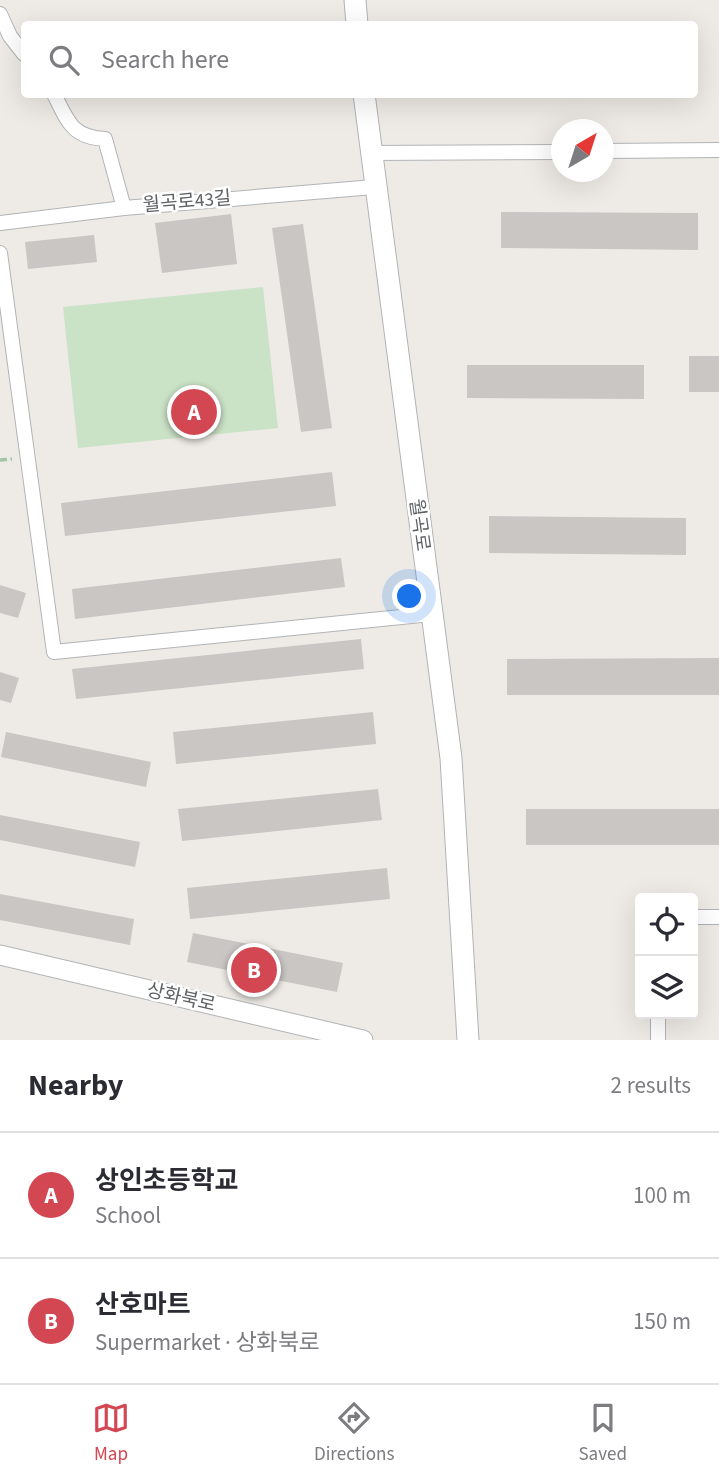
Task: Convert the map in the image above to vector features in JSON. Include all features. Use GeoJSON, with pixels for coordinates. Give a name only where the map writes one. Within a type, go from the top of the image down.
{"type":"FeatureCollection","features":[{"type":"Feature","properties":{"kind":"main road"},"geometry":{"type":"LineString","coordinates":[[355,0],[357,21]]}},
{"type":"Feature","properties":{"kind":"main road","name":"월곡로"},"geometry":{"type":"LineString","coordinates":[[364,98],[369,153],[451,758],[468,1040]]}},
{"type":"Feature","properties":{"kind":"street"},"geometry":{"type":"LineString","coordinates":[[0,14],[10,36],[21,50]]}},
{"type":"Feature","properties":{"kind":"street"},"geometry":{"type":"LineString","coordinates":[[56,98],[68,122],[84,138],[105,139],[124,208]]}},
{"type":"Feature","properties":{"kind":"street"},"geometry":{"type":"LineString","coordinates":[[614,151],[719,150]]}},
{"type":"Feature","properties":{"kind":"street"},"geometry":{"type":"LineString","coordinates":[[369,153],[551,152]]}},
{"type":"Feature","properties":{"kind":"street","name":"월곡로43길"},"geometry":{"type":"LineString","coordinates":[[0,223],[124,208],[374,187]]}},
{"type":"Feature","properties":{"kind":"street"},"geometry":{"type":"LineString","coordinates":[[0,253],[54,652],[431,614]]}},
{"type":"Feature","properties":{"kind":"street"},"geometry":{"type":"LineString","coordinates":[[698,917],[719,917]]}},
{"type":"Feature","properties":{"kind":"street","name":"상화북로"},"geometry":{"type":"LineString","coordinates":[[0,955],[363,1040]]}},
{"type":"Feature","properties":{"kind":"street"},"geometry":{"type":"LineString","coordinates":[[658,1019],[658,1040]]}},
{"type":"Feature","properties":{"kind":"green space"},"geometry":{"type":"Polygon","coordinates":[[[263,287],[278,428],[78,448],[63,307],[263,287]]]}},
{"type":"Feature","properties":{"kind":"building"},"geometry":{"type":"Polygon","coordinates":[[[501,212],[698,213],[698,250],[501,248],[501,212]]]}},
{"type":"Feature","properties":{"kind":"building"},"geometry":{"type":"Polygon","coordinates":[[[231,214],[237,264],[162,273],[155,223],[231,214]]]}},
{"type":"Feature","properties":{"kind":"building"},"geometry":{"type":"Polygon","coordinates":[[[303,224],[332,428],[301,432],[272,228],[303,224]]]}},
{"type":"Feature","properties":{"kind":"building"},"geometry":{"type":"Polygon","coordinates":[[[94,235],[97,262],[28,269],[25,242],[94,235]]]}},
{"type":"Feature","properties":{"kind":"building"},"geometry":{"type":"Polygon","coordinates":[[[689,356],[719,356],[719,392],[689,392],[689,356]]]}},
{"type":"Feature","properties":{"kind":"building"},"geometry":{"type":"Polygon","coordinates":[[[467,365],[644,365],[644,399],[467,398],[467,365]]]}},
{"type":"Feature","properties":{"kind":"building"},"geometry":{"type":"Polygon","coordinates":[[[332,472],[336,506],[65,536],[61,503],[332,472]]]}},
{"type":"Feature","properties":{"kind":"building"},"geometry":{"type":"Polygon","coordinates":[[[489,516],[686,518],[686,555],[489,553],[489,516]]]}},
{"type":"Feature","properties":{"kind":"building"},"geometry":{"type":"Polygon","coordinates":[[[341,558],[345,587],[75,619],[72,589],[341,558]]]}},
{"type":"Feature","properties":{"kind":"building"},"geometry":{"type":"Polygon","coordinates":[[[0,585],[26,593],[18,618],[0,613],[0,585]]]}},
{"type":"Feature","properties":{"kind":"building"},"geometry":{"type":"Polygon","coordinates":[[[361,639],[364,669],[76,699],[72,669],[361,639]]]}},
{"type":"Feature","properties":{"kind":"building"},"geometry":{"type":"Polygon","coordinates":[[[719,658],[719,695],[507,695],[507,659],[719,658]]]}},
{"type":"Feature","properties":{"kind":"building"},"geometry":{"type":"Polygon","coordinates":[[[0,672],[19,678],[11,703],[0,700],[0,672]]]}},
{"type":"Feature","properties":{"kind":"building"},"geometry":{"type":"Polygon","coordinates":[[[373,712],[376,744],[176,764],[173,732],[373,712]]]}},
{"type":"Feature","properties":{"kind":"building"},"geometry":{"type":"Polygon","coordinates":[[[6,732],[151,762],[146,787],[1,757],[6,732]]]}},
{"type":"Feature","properties":{"kind":"building"},"geometry":{"type":"Polygon","coordinates":[[[378,789],[382,820],[182,841],[178,809],[378,789]]]}},
{"type":"Feature","properties":{"kind":"building"},"geometry":{"type":"Polygon","coordinates":[[[526,809],[719,809],[719,845],[526,845],[526,809]]]}},
{"type":"Feature","properties":{"kind":"building"},"geometry":{"type":"Polygon","coordinates":[[[0,815],[140,842],[135,867],[0,840],[0,815]]]}},
{"type":"Feature","properties":{"kind":"building"},"geometry":{"type":"Polygon","coordinates":[[[387,868],[390,899],[190,919],[187,888],[387,868]]]}},
{"type":"Feature","properties":{"kind":"building"},"geometry":{"type":"Polygon","coordinates":[[[0,894],[134,919],[130,945],[0,920],[0,894]]]}},
{"type":"Feature","properties":{"kind":"building"},"geometry":{"type":"Polygon","coordinates":[[[193,933],[343,963],[337,992],[187,962],[193,933]]]}},
{"type":"Feature","properties":{"kind":"place","name":"상인초등학교"},"geometry":{"type":"Point","coordinates":[194,412]}},
{"type":"Feature","properties":{"kind":"place","name":"산호마트"},"geometry":{"type":"Point","coordinates":[254,970]}}]}
